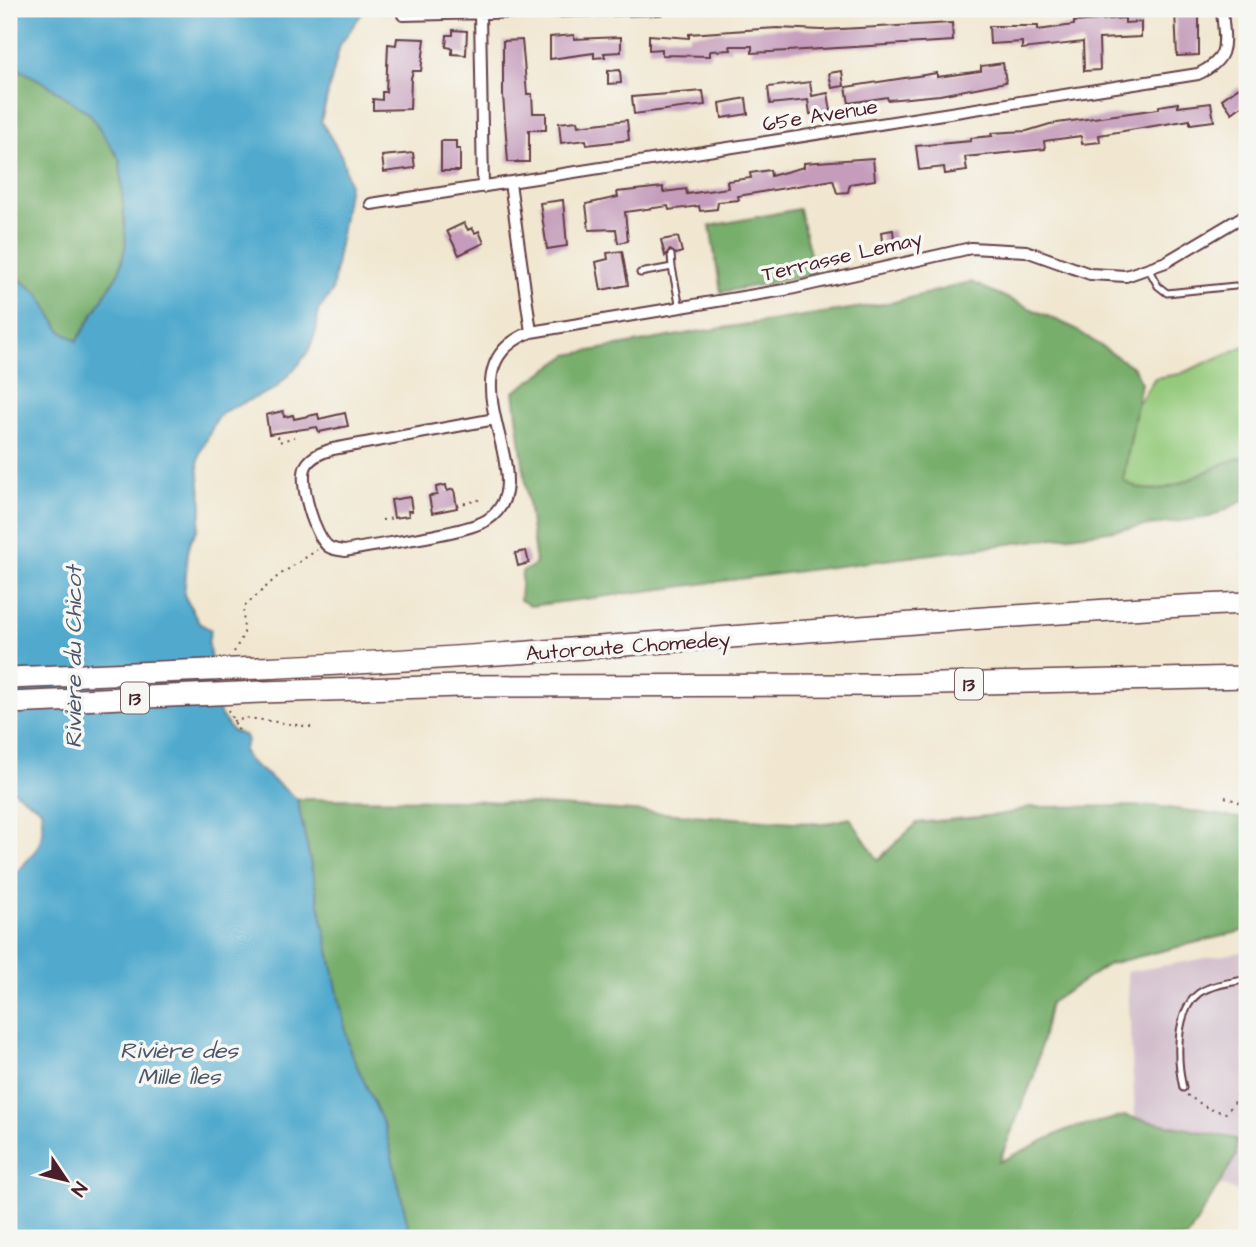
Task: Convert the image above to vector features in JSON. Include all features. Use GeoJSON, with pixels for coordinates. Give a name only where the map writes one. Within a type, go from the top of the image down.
{"type":"FeatureCollection","features":[{"type":"Feature","properties":{"kind":"highway","name":"Autoroute Chomedey"},"geometry":{"type":"LineString","coordinates":[[9,678],[535,653],[963,618],[1247,603]]}},
{"type":"Feature","properties":{"kind":"highway","name":"Autoroute Chomedey"},"geometry":{"type":"LineString","coordinates":[[9,703],[461,686],[897,685],[1247,677]]}},
{"type":"Feature","properties":{"kind":"street"},"geometry":{"type":"LineString","coordinates":[[402,15],[660,9]]}},
{"type":"Feature","properties":{"kind":"street","name":"65e Avenue"},"geometry":{"type":"LineString","coordinates":[[371,204],[1198,74],[1214,66],[1224,53],[1222,9]]}},
{"type":"Feature","properties":{"kind":"street"},"geometry":{"type":"LineString","coordinates":[[480,13],[483,187]]}},
{"type":"Feature","properties":{"kind":"street"},"geometry":{"type":"LineString","coordinates":[[510,183],[531,332]]}},
{"type":"Feature","properties":{"kind":"street","name":"Terrasse Lemay"},"geometry":{"type":"LineString","coordinates":[[495,419],[333,449],[314,457],[305,467],[303,478],[313,519],[323,541],[337,550],[345,551],[472,526],[488,519],[501,507],[507,493],[491,388],[494,363],[507,348],[531,332],[790,289],[951,251],[986,247],[1026,251],[1101,276],[1126,276],[1149,270],[1247,214]]}},
{"type":"Feature","properties":{"kind":"lane"},"geometry":{"type":"LineString","coordinates":[[671,255],[680,308]]}},
{"type":"Feature","properties":{"kind":"lane"},"geometry":{"type":"LineString","coordinates":[[640,272],[673,267]]}},
{"type":"Feature","properties":{"kind":"lane"},"geometry":{"type":"LineString","coordinates":[[1149,270],[1158,286],[1167,293],[1235,286]]}},
{"type":"Feature","properties":{"kind":"lane"},"geometry":{"type":"LineString","coordinates":[[1183,1088],[1179,1047],[1182,1027],[1191,1004],[1209,988],[1247,979]]}},
{"type":"Feature","properties":{"kind":"path"},"geometry":{"type":"LineString","coordinates":[[612,288],[624,286]]}},
{"type":"Feature","properties":{"kind":"path"},"geometry":{"type":"LineString","coordinates":[[332,429],[341,427]]}},
{"type":"Feature","properties":{"kind":"path"},"geometry":{"type":"LineString","coordinates":[[278,436],[279,442],[294,437]]}},
{"type":"Feature","properties":{"kind":"path"},"geometry":{"type":"LineString","coordinates":[[457,505],[479,500]]}},
{"type":"Feature","properties":{"kind":"path"},"geometry":{"type":"LineString","coordinates":[[382,520],[400,517]]}},
{"type":"Feature","properties":{"kind":"path"},"geometry":{"type":"LineString","coordinates":[[243,608],[278,576],[318,550]]}},
{"type":"Feature","properties":{"kind":"path"},"geometry":{"type":"LineString","coordinates":[[233,721],[258,719],[311,727]]}},
{"type":"Feature","properties":{"kind":"path"},"geometry":{"type":"LineString","coordinates":[[1225,797],[1247,805]]}},
{"type":"Feature","properties":{"kind":"path"},"geometry":{"type":"LineString","coordinates":[[1183,1088],[1195,1102],[1226,1113],[1234,1102],[1247,1061]]}},
{"type":"Feature","properties":{"kind":"shaded area"},"geometry":{"type":"Polygon","coordinates":[[[1247,951],[1247,1196],[1137,1150],[1127,972],[1247,951]]]}},
{"type":"Feature","properties":{"kind":"green space"},"geometry":{"type":"Polygon","coordinates":[[[9,64],[47,84],[90,114],[120,160],[126,244],[120,270],[77,341],[61,331],[39,294],[9,271],[9,64]]]}},
{"type":"Feature","properties":{"kind":"green space"},"geometry":{"type":"Polygon","coordinates":[[[799,209],[815,275],[721,292],[710,226],[799,209]]]}},
{"type":"Feature","properties":{"kind":"green space"},"geometry":{"type":"Polygon","coordinates":[[[971,282],[1072,327],[1134,368],[1141,383],[1123,480],[1138,488],[1153,490],[1185,482],[1216,467],[1247,457],[1247,499],[1210,517],[1124,529],[531,606],[520,600],[522,572],[536,564],[514,392],[568,355],[696,332],[890,303],[971,282]]]}},
{"type":"Feature","properties":{"kind":"green space"},"geometry":{"type":"Polygon","coordinates":[[[1247,345],[1247,457],[1216,467],[1185,482],[1153,490],[1138,488],[1123,480],[1137,405],[1155,378],[1180,374],[1247,345]]]}},
{"type":"Feature","properties":{"kind":"green space"},"geometry":{"type":"Polygon","coordinates":[[[297,799],[469,800],[823,824],[850,818],[878,860],[917,823],[1007,814],[1029,807],[1155,806],[1247,819],[1247,930],[1109,964],[1050,1003],[1034,1076],[999,1162],[1068,1129],[1125,1116],[1236,1139],[1236,1156],[1187,1238],[411,1238],[385,1127],[350,1051],[297,799]]]}},
{"type":"Feature","properties":{"kind":"water","name":"Rivière des Mille Îles"},"geometry":{"type":"Polygon","coordinates":[[[9,9],[365,9],[340,45],[321,121],[342,157],[349,184],[332,292],[318,311],[317,328],[309,350],[298,365],[275,389],[225,411],[217,418],[200,453],[198,464],[202,507],[198,529],[188,552],[184,595],[199,623],[211,630],[208,642],[220,714],[231,730],[245,736],[247,741],[243,750],[248,760],[297,799],[350,1051],[385,1127],[411,1238],[9,1238],[9,869],[15,874],[38,845],[42,821],[41,809],[9,788],[9,271],[39,294],[61,331],[77,341],[120,270],[126,244],[120,160],[90,114],[47,84],[9,64],[9,9]]]}},
{"type":"Feature","properties":{"kind":"building"},"geometry":{"type":"Polygon","coordinates":[[[1199,10],[1199,55],[1177,56],[1175,11],[1199,10]]]}},
{"type":"Feature","properties":{"kind":"building"},"geometry":{"type":"Polygon","coordinates":[[[1125,18],[1125,23],[1141,22],[1141,37],[1099,39],[1100,70],[1084,71],[1083,42],[1022,49],[1022,42],[990,44],[989,26],[1038,26],[1038,30],[1074,25],[1074,22],[1125,18]]]}},
{"type":"Feature","properties":{"kind":"building"},"geometry":{"type":"Polygon","coordinates":[[[952,23],[953,41],[752,53],[752,46],[730,46],[731,50],[710,51],[710,56],[662,55],[662,49],[649,50],[649,35],[689,38],[689,34],[777,28],[822,30],[952,23]]]}},
{"type":"Feature","properties":{"kind":"building"},"geometry":{"type":"Polygon","coordinates":[[[453,30],[467,31],[466,55],[452,54],[452,48],[446,47],[447,35],[453,35],[453,30]]]}},
{"type":"Feature","properties":{"kind":"building"},"geometry":{"type":"Polygon","coordinates":[[[574,35],[574,39],[621,37],[621,52],[604,53],[605,57],[594,58],[594,53],[550,59],[550,37],[574,35]]]}},
{"type":"Feature","properties":{"kind":"building"},"geometry":{"type":"Polygon","coordinates":[[[397,38],[425,39],[421,71],[413,71],[411,78],[410,109],[373,110],[373,99],[382,100],[382,92],[386,92],[388,44],[396,45],[397,38]]]}},
{"type":"Feature","properties":{"kind":"building"},"geometry":{"type":"Polygon","coordinates":[[[522,40],[527,94],[532,94],[533,113],[546,113],[546,130],[529,130],[529,162],[508,162],[503,95],[503,41],[522,40]]]}},
{"type":"Feature","properties":{"kind":"building"},"geometry":{"type":"Polygon","coordinates":[[[1003,63],[1006,82],[940,95],[888,100],[887,97],[849,103],[846,87],[937,73],[937,77],[981,71],[981,66],[1003,63]]]}},
{"type":"Feature","properties":{"kind":"building"},"geometry":{"type":"Polygon","coordinates":[[[620,70],[621,83],[608,84],[608,71],[620,70]]]}},
{"type":"Feature","properties":{"kind":"building"},"geometry":{"type":"Polygon","coordinates":[[[842,71],[844,86],[832,88],[829,73],[842,71]]]}},
{"type":"Feature","properties":{"kind":"building"},"geometry":{"type":"Polygon","coordinates":[[[810,82],[812,96],[828,93],[831,111],[810,114],[808,100],[770,104],[768,87],[810,82]]]}},
{"type":"Feature","properties":{"kind":"building"},"geometry":{"type":"Polygon","coordinates":[[[1239,87],[1247,102],[1232,113],[1222,99],[1239,87]]]}},
{"type":"Feature","properties":{"kind":"building"},"geometry":{"type":"Polygon","coordinates":[[[703,91],[705,105],[634,114],[632,97],[703,91]]]}},
{"type":"Feature","properties":{"kind":"building"},"geometry":{"type":"Polygon","coordinates":[[[746,98],[748,114],[722,118],[720,103],[746,98]]]}},
{"type":"Feature","properties":{"kind":"building"},"geometry":{"type":"Polygon","coordinates":[[[1178,103],[1178,107],[1211,103],[1214,121],[1190,124],[1190,120],[1099,135],[1100,142],[1082,144],[1081,136],[1044,141],[1045,149],[965,157],[967,171],[945,174],[944,167],[919,170],[916,146],[971,141],[971,138],[992,136],[991,133],[1027,131],[1050,124],[1159,109],[1159,106],[1178,103]]]}},
{"type":"Feature","properties":{"kind":"building"},"geometry":{"type":"Polygon","coordinates":[[[627,120],[629,140],[587,145],[586,140],[561,143],[559,123],[577,121],[578,126],[627,120]]]}},
{"type":"Feature","properties":{"kind":"building"},"geometry":{"type":"Polygon","coordinates":[[[441,141],[456,141],[456,149],[460,149],[460,171],[441,171],[441,141]]]}},
{"type":"Feature","properties":{"kind":"building"},"geometry":{"type":"Polygon","coordinates":[[[413,153],[415,168],[384,172],[382,156],[413,153]]]}},
{"type":"Feature","properties":{"kind":"building"},"geometry":{"type":"Polygon","coordinates":[[[873,158],[875,180],[850,184],[848,192],[837,193],[833,180],[738,196],[739,200],[718,202],[717,209],[700,211],[699,206],[669,210],[668,206],[625,212],[628,241],[618,243],[616,229],[589,230],[586,204],[618,197],[617,192],[663,187],[663,192],[686,189],[687,194],[728,188],[727,181],[751,178],[750,173],[770,170],[771,176],[804,167],[804,163],[873,158]]]}},
{"type":"Feature","properties":{"kind":"building"},"geometry":{"type":"Polygon","coordinates":[[[563,200],[567,246],[547,249],[540,203],[563,200]]]}},
{"type":"Feature","properties":{"kind":"building"},"geometry":{"type":"Polygon","coordinates":[[[464,223],[468,230],[472,228],[475,233],[479,231],[484,243],[459,255],[447,231],[464,223]]]}},
{"type":"Feature","properties":{"kind":"building"},"geometry":{"type":"Polygon","coordinates":[[[893,230],[895,248],[883,250],[881,232],[893,230]]]}},
{"type":"Feature","properties":{"kind":"building"},"geometry":{"type":"Polygon","coordinates":[[[678,237],[682,252],[676,254],[670,250],[665,256],[661,240],[678,237]]]}},
{"type":"Feature","properties":{"kind":"building"},"geometry":{"type":"Polygon","coordinates":[[[622,251],[628,285],[601,290],[596,262],[608,259],[607,253],[622,251]]]}},
{"type":"Feature","properties":{"kind":"building"},"geometry":{"type":"Polygon","coordinates":[[[283,411],[284,417],[293,415],[294,419],[318,414],[319,419],[345,413],[348,426],[319,432],[317,427],[269,434],[266,415],[283,411]]]}},
{"type":"Feature","properties":{"kind":"building"},"geometry":{"type":"Polygon","coordinates":[[[446,485],[447,491],[454,489],[457,508],[432,513],[429,496],[437,495],[436,487],[446,485]]]}},
{"type":"Feature","properties":{"kind":"building"},"geometry":{"type":"Polygon","coordinates":[[[410,497],[412,511],[408,511],[409,516],[394,518],[391,500],[410,497]]]}},
{"type":"Feature","properties":{"kind":"building"},"geometry":{"type":"Polygon","coordinates":[[[526,551],[529,563],[518,566],[515,553],[526,551]]]}},
{"type":"Feature","properties":{"kind":"water label","name":"Rivière du Chicot"},"geometry":{"type":"Point","coordinates":[73,657]}}]}
